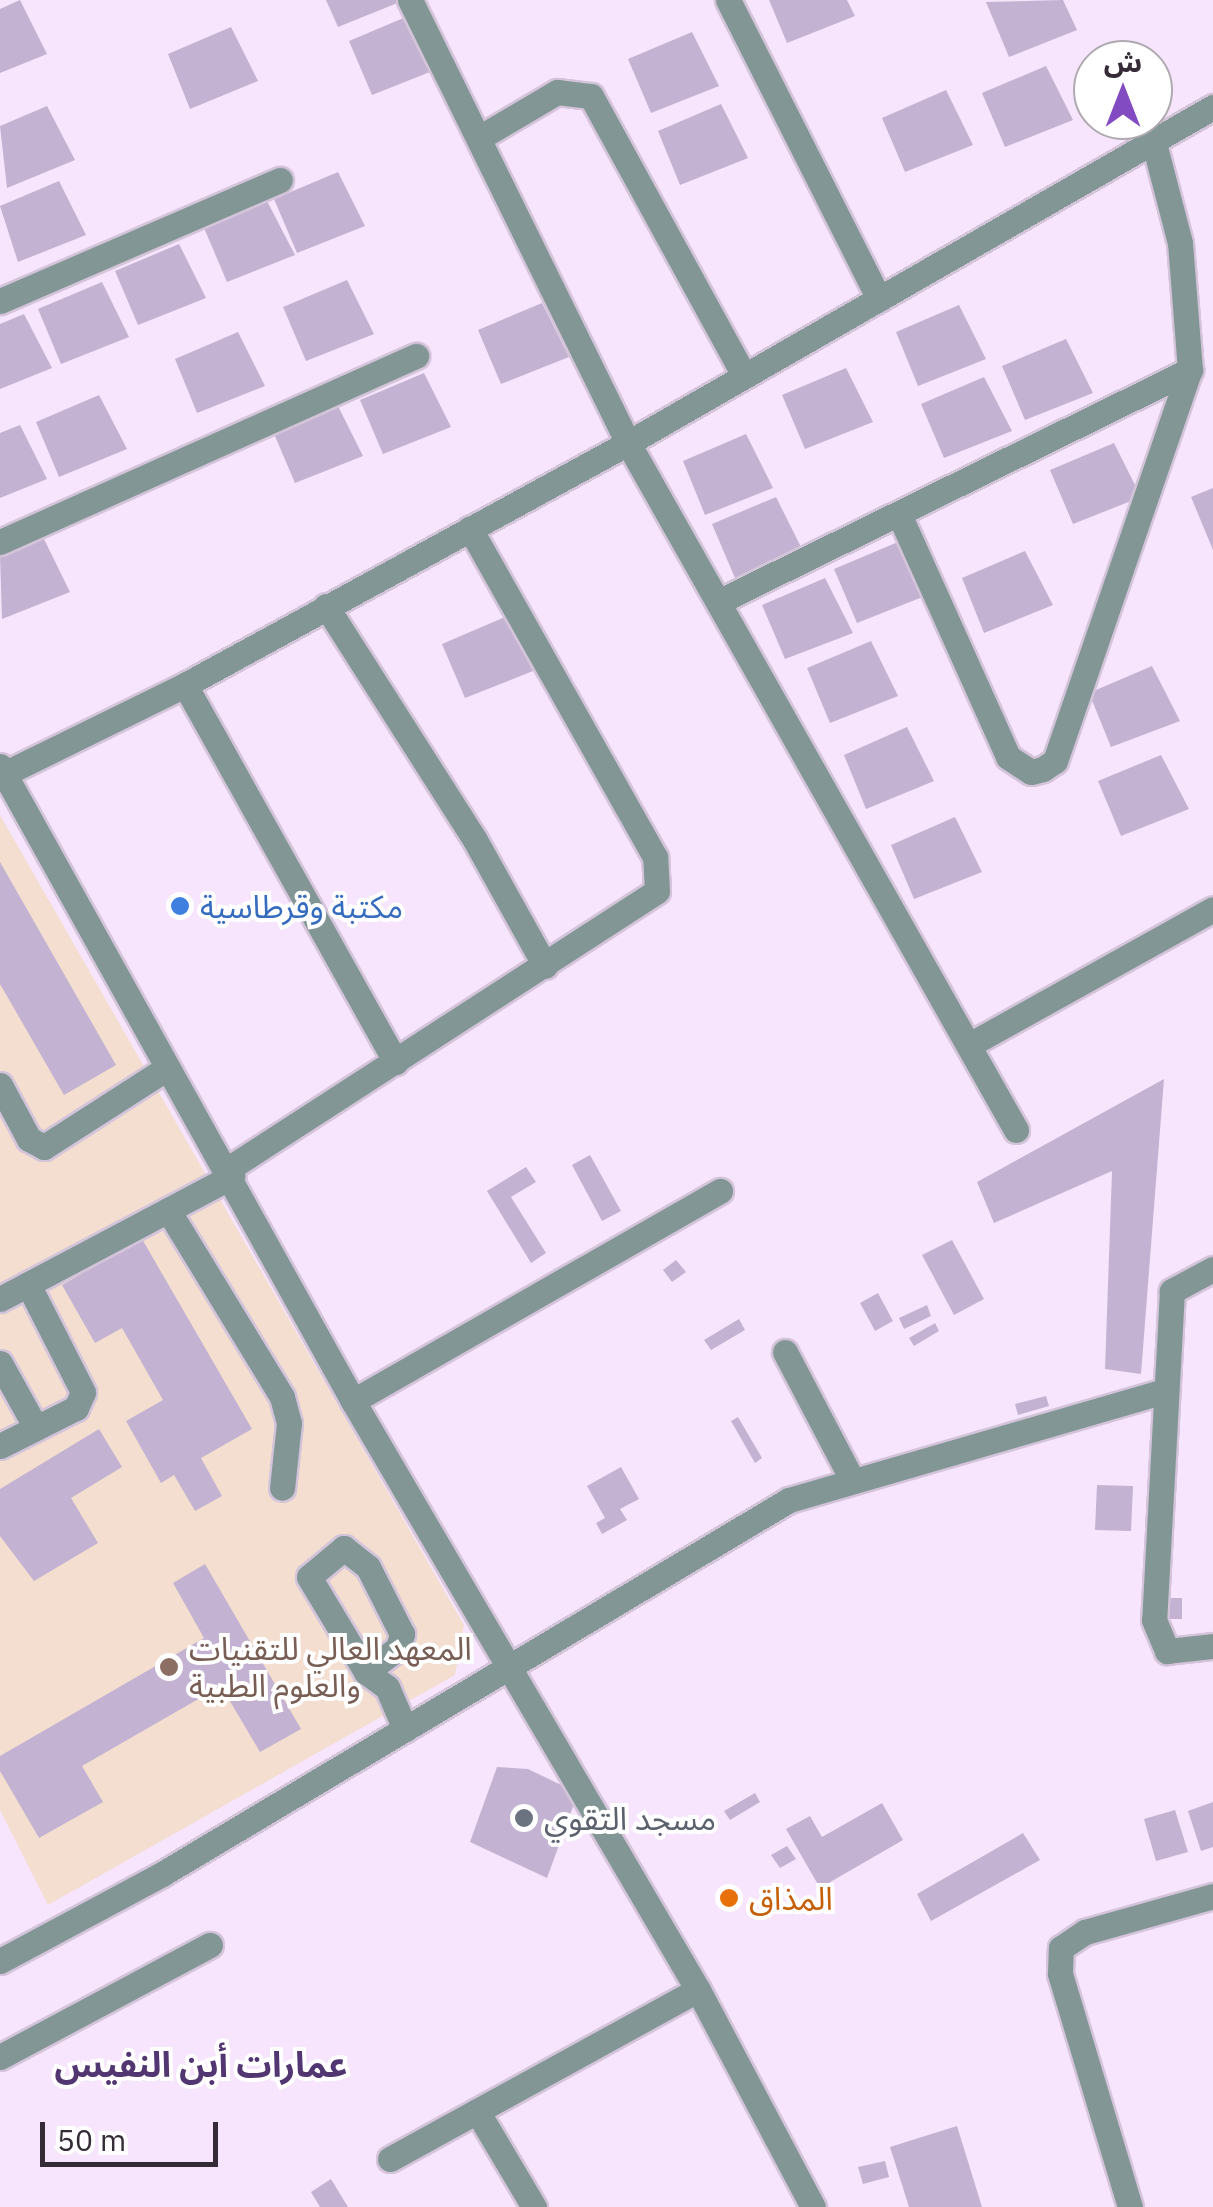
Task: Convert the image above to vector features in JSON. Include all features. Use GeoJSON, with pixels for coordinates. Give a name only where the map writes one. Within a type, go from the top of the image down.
{"type":"FeatureCollection","features":[{"type":"Feature","properties":{"kind":"street"},"geometry":{"type":"LineString","coordinates":[[410,0],[628,443],[1016,1130]]}},
{"type":"Feature","properties":{"kind":"street"},"geometry":{"type":"LineString","coordinates":[[728,0],[879,299]]}},
{"type":"Feature","properties":{"kind":"street"},"geometry":{"type":"LineString","coordinates":[[478,138],[557,92],[591,96],[744,374]]}},
{"type":"Feature","properties":{"kind":"street"},"geometry":{"type":"LineString","coordinates":[[812,2207],[698,1990],[353,1401],[230,1172],[166,1068],[4,778],[186,685],[628,443],[744,374],[1155,147],[1213,107]]}},
{"type":"Feature","properties":{"kind":"street"},"geometry":{"type":"LineString","coordinates":[[899,514],[1008,757],[1031,772],[1043,770],[1055,761],[1190,370],[1180,244],[1155,147]]}},
{"type":"Feature","properties":{"kind":"street"},"geometry":{"type":"LineString","coordinates":[[0,301],[280,180]]}},
{"type":"Feature","properties":{"kind":"street"},"geometry":{"type":"LineString","coordinates":[[0,542],[416,356]]}},
{"type":"Feature","properties":{"kind":"street"},"geometry":{"type":"LineString","coordinates":[[720,601],[1190,370]]}},
{"type":"Feature","properties":{"kind":"street"},"geometry":{"type":"LineString","coordinates":[[0,1299],[168,1210],[230,1172],[646,903],[658,874],[566,690],[470,529]]}},
{"type":"Feature","properties":{"kind":"street"},"geometry":{"type":"LineString","coordinates":[[326,606],[475,840],[545,966]]}},
{"type":"Feature","properties":{"kind":"street"},"geometry":{"type":"LineString","coordinates":[[186,685],[396,1062]]}},
{"type":"Feature","properties":{"kind":"street"},"geometry":{"type":"LineString","coordinates":[[969,1045],[1213,909]]}},
{"type":"Feature","properties":{"kind":"street"},"geometry":{"type":"LineString","coordinates":[[0,1086],[30,1140],[44,1146],[166,1068]]}},
{"type":"Feature","properties":{"kind":"street"},"geometry":{"type":"LineString","coordinates":[[353,1401],[720,1191]]}},
{"type":"Feature","properties":{"kind":"street"},"geometry":{"type":"LineString","coordinates":[[168,1210],[282,1398],[289,1423],[282,1488]]}},
{"type":"Feature","properties":{"kind":"street"},"geometry":{"type":"LineString","coordinates":[[1213,1269],[1172,1291],[1155,1637],[1181,1654],[1213,1646]]}},
{"type":"Feature","properties":{"kind":"street"},"geometry":{"type":"LineString","coordinates":[[0,1446],[76,1408],[83,1392],[28,1284]]}},
{"type":"Feature","properties":{"kind":"street"},"geometry":{"type":"LineString","coordinates":[[785,1352],[850,1476]]}},
{"type":"Feature","properties":{"kind":"street"},"geometry":{"type":"LineString","coordinates":[[0,1363],[36,1428]]}},
{"type":"Feature","properties":{"kind":"street"},"geometry":{"type":"LineString","coordinates":[[0,1961],[405,1729],[789,1500],[850,1476],[1165,1392]]}},
{"type":"Feature","properties":{"kind":"street"},"geometry":{"type":"LineString","coordinates":[[366,1672],[398,1648],[402,1634],[368,1567],[344,1548],[309,1577],[366,1672],[387,1687],[405,1729]]}},
{"type":"Feature","properties":{"kind":"street"},"geometry":{"type":"LineString","coordinates":[[1130,2207],[1060,1973],[1061,1948],[1085,1932],[1213,1896]]}},
{"type":"Feature","properties":{"kind":"street"},"geometry":{"type":"LineString","coordinates":[[0,2058],[210,1945]]}},
{"type":"Feature","properties":{"kind":"street"},"geometry":{"type":"LineString","coordinates":[[390,2159],[698,1990]]}},
{"type":"Feature","properties":{"kind":"street"},"geometry":{"type":"LineString","coordinates":[[477,2112],[534,2207]]}},
{"type":"Feature","properties":{"kind":"shaded area"},"geometry":{"type":"Polygon","coordinates":[[[0,815],[464,1625],[455,1675],[48,1905],[0,1810],[0,815]]]}},
{"type":"Feature","properties":{"kind":"building"},"geometry":{"type":"Polygon","coordinates":[[[20,0],[47,54],[0,73],[0,9],[20,0]]]}},
{"type":"Feature","properties":{"kind":"building"},"geometry":{"type":"Polygon","coordinates":[[[326,0],[405,0],[338,27],[326,0]]]}},
{"type":"Feature","properties":{"kind":"building"},"geometry":{"type":"Polygon","coordinates":[[[769,0],[847,0],[855,16],[787,43],[769,0]]]}},
{"type":"Feature","properties":{"kind":"building"},"geometry":{"type":"Polygon","coordinates":[[[1063,0],[1077,30],[1009,57],[986,2],[1063,0]]]}},
{"type":"Feature","properties":{"kind":"building"},"geometry":{"type":"Polygon","coordinates":[[[413,14],[440,68],[372,95],[349,41],[413,14]]]}},
{"type":"Feature","properties":{"kind":"building"},"geometry":{"type":"Polygon","coordinates":[[[231,27],[258,81],[190,109],[168,54],[231,27]]]}},
{"type":"Feature","properties":{"kind":"building"},"geometry":{"type":"Polygon","coordinates":[[[692,32],[719,86],[651,113],[628,59],[692,32]]]}},
{"type":"Feature","properties":{"kind":"building"},"geometry":{"type":"Polygon","coordinates":[[[1046,66],[1073,120],[1005,147],[982,93],[1046,66]]]}},
{"type":"Feature","properties":{"kind":"building"},"geometry":{"type":"Polygon","coordinates":[[[946,90],[973,145],[905,172],[882,118],[946,90]]]}},
{"type":"Feature","properties":{"kind":"building"},"geometry":{"type":"Polygon","coordinates":[[[721,104],[748,158],[680,185],[658,131],[721,104]]]}},
{"type":"Feature","properties":{"kind":"building"},"geometry":{"type":"Polygon","coordinates":[[[47,106],[75,160],[7,188],[0,126],[47,106]]]}},
{"type":"Feature","properties":{"kind":"building"},"geometry":{"type":"Polygon","coordinates":[[[338,172],[365,226],[297,253],[274,199],[338,172]]]}},
{"type":"Feature","properties":{"kind":"building"},"geometry":{"type":"Polygon","coordinates":[[[59,181],[86,235],[18,262],[0,206],[59,181]]]}},
{"type":"Feature","properties":{"kind":"building"},"geometry":{"type":"Polygon","coordinates":[[[267,201],[295,255],[227,282],[204,228],[267,201]]]}},
{"type":"Feature","properties":{"kind":"building"},"geometry":{"type":"Polygon","coordinates":[[[179,244],[206,298],[138,325],[115,271],[179,244]]]}},
{"type":"Feature","properties":{"kind":"building"},"geometry":{"type":"Polygon","coordinates":[[[347,280],[374,334],[306,361],[283,307],[347,280]]]}},
{"type":"Feature","properties":{"kind":"building"},"geometry":{"type":"Polygon","coordinates":[[[102,282],[129,337],[61,364],[38,309],[102,282]]]}},
{"type":"Feature","properties":{"kind":"building"},"geometry":{"type":"Polygon","coordinates":[[[542,303],[569,357],[501,384],[478,330],[542,303]]]}},
{"type":"Feature","properties":{"kind":"building"},"geometry":{"type":"Polygon","coordinates":[[[959,305],[986,359],[918,386],[896,332],[959,305]]]}},
{"type":"Feature","properties":{"kind":"building"},"geometry":{"type":"Polygon","coordinates":[[[24,314],[52,368],[0,389],[0,324],[24,314]]]}},
{"type":"Feature","properties":{"kind":"building"},"geometry":{"type":"Polygon","coordinates":[[[238,332],[265,386],[197,413],[175,359],[238,332]]]}},
{"type":"Feature","properties":{"kind":"building"},"geometry":{"type":"Polygon","coordinates":[[[1066,339],[1093,393],[1025,420],[1002,366],[1066,339]]]}},
{"type":"Feature","properties":{"kind":"building"},"geometry":{"type":"Polygon","coordinates":[[[846,368],[873,422],[805,449],[782,395],[846,368]]]}},
{"type":"Feature","properties":{"kind":"building"},"geometry":{"type":"Polygon","coordinates":[[[424,373],[451,427],[383,454],[360,400],[424,373]]]}},
{"type":"Feature","properties":{"kind":"building"},"geometry":{"type":"Polygon","coordinates":[[[984,377],[1012,431],[944,458],[921,404],[984,377]]]}},
{"type":"Feature","properties":{"kind":"building"},"geometry":{"type":"Polygon","coordinates":[[[99,395],[127,449],[59,477],[36,422],[99,395]]]}},
{"type":"Feature","properties":{"kind":"building"},"geometry":{"type":"Polygon","coordinates":[[[336,402],[363,456],[295,483],[272,429],[336,402]]]}},
{"type":"Feature","properties":{"kind":"building"},"geometry":{"type":"Polygon","coordinates":[[[20,425],[47,479],[0,498],[0,433],[20,425]]]}},
{"type":"Feature","properties":{"kind":"building"},"geometry":{"type":"Polygon","coordinates":[[[746,434],[773,488],[705,515],[683,461],[746,434]]]}},
{"type":"Feature","properties":{"kind":"building"},"geometry":{"type":"Polygon","coordinates":[[[1114,443],[1141,497],[1073,524],[1050,470],[1114,443]]]}},
{"type":"Feature","properties":{"kind":"building"},"geometry":{"type":"Polygon","coordinates":[[[1213,488],[1213,550],[1191,497],[1213,488]]]}},
{"type":"Feature","properties":{"kind":"building"},"geometry":{"type":"Polygon","coordinates":[[[776,497],[803,551],[735,578],[712,524],[776,497]]]}},
{"type":"Feature","properties":{"kind":"building"},"geometry":{"type":"Polygon","coordinates":[[[43,537],[70,592],[2,619],[0,556],[43,537]]]}},
{"type":"Feature","properties":{"kind":"building"},"geometry":{"type":"Polygon","coordinates":[[[898,542],[925,596],[857,623],[834,569],[898,542]]]}},
{"type":"Feature","properties":{"kind":"building"},"geometry":{"type":"Polygon","coordinates":[[[1025,551],[1053,605],[984,633],[962,578],[1025,551]]]}},
{"type":"Feature","properties":{"kind":"building"},"geometry":{"type":"Polygon","coordinates":[[[825,578],[853,633],[785,659],[762,605],[825,578]]]}},
{"type":"Feature","properties":{"kind":"building"},"geometry":{"type":"Polygon","coordinates":[[[505,617],[533,671],[465,698],[442,644],[505,617]]]}},
{"type":"Feature","properties":{"kind":"building"},"geometry":{"type":"Polygon","coordinates":[[[871,641],[898,696],[830,723],[807,668],[871,641]]]}},
{"type":"Feature","properties":{"kind":"building"},"geometry":{"type":"Polygon","coordinates":[[[1152,666],[1180,721],[1111,747],[1089,693],[1152,666]]]}},
{"type":"Feature","properties":{"kind":"building"},"geometry":{"type":"Polygon","coordinates":[[[907,727],[934,781],[866,809],[844,755],[907,727]]]}},
{"type":"Feature","properties":{"kind":"building"},"geometry":{"type":"Polygon","coordinates":[[[1161,755],[1189,809],[1121,836],[1098,781],[1161,755]]]}},
{"type":"Feature","properties":{"kind":"building"},"geometry":{"type":"Polygon","coordinates":[[[955,817],[982,872],[914,899],[891,845],[955,817]]]}},
{"type":"Feature","properties":{"kind":"building"},"geometry":{"type":"Polygon","coordinates":[[[0,862],[116,1065],[64,1095],[0,984],[0,862]]]}},
{"type":"Feature","properties":{"kind":"building"},"geometry":{"type":"Polygon","coordinates":[[[1164,1079],[1141,1374],[1105,1369],[1112,1171],[994,1223],[977,1182],[1164,1079]]]}},
{"type":"Feature","properties":{"kind":"building"},"geometry":{"type":"Polygon","coordinates":[[[590,1155],[621,1211],[602,1221],[572,1165],[590,1155]]]}},
{"type":"Feature","properties":{"kind":"building"},"geometry":{"type":"Polygon","coordinates":[[[526,1167],[536,1182],[511,1197],[546,1253],[531,1263],[487,1191],[526,1167]]]}},
{"type":"Feature","properties":{"kind":"building"},"geometry":{"type":"Polygon","coordinates":[[[142,1239],[252,1429],[201,1458],[222,1496],[195,1511],[174,1475],[161,1483],[126,1421],[163,1400],[122,1328],[95,1343],[62,1285],[142,1239]]]}},
{"type":"Feature","properties":{"kind":"building"},"geometry":{"type":"Polygon","coordinates":[[[952,1240],[984,1299],[954,1315],[922,1255],[952,1240]]]}},
{"type":"Feature","properties":{"kind":"building"},"geometry":{"type":"Polygon","coordinates":[[[676,1260],[686,1272],[672,1282],[663,1270],[676,1260]]]}},
{"type":"Feature","properties":{"kind":"building"},"geometry":{"type":"Polygon","coordinates":[[[878,1293],[893,1321],[875,1331],[860,1303],[878,1293]]]}},
{"type":"Feature","properties":{"kind":"building"},"geometry":{"type":"Polygon","coordinates":[[[927,1305],[931,1316],[904,1329],[899,1318],[927,1305]]]}},
{"type":"Feature","properties":{"kind":"building"},"geometry":{"type":"Polygon","coordinates":[[[739,1319],[745,1330],[711,1350],[704,1340],[739,1319]]]}},
{"type":"Feature","properties":{"kind":"building"},"geometry":{"type":"Polygon","coordinates":[[[935,1323],[939,1331],[914,1346],[909,1338],[935,1323]]]}},
{"type":"Feature","properties":{"kind":"building"},"geometry":{"type":"Polygon","coordinates":[[[1046,1396],[1049,1406],[1018,1415],[1015,1404],[1046,1396]]]}},
{"type":"Feature","properties":{"kind":"building"},"geometry":{"type":"Polygon","coordinates":[[[738,1417],[762,1458],[755,1463],[731,1421],[738,1417]]]}},
{"type":"Feature","properties":{"kind":"building"},"geometry":{"type":"Polygon","coordinates":[[[99,1429],[122,1467],[71,1498],[98,1543],[34,1581],[0,1536],[0,1489],[99,1429]]]}},
{"type":"Feature","properties":{"kind":"building"},"geometry":{"type":"Polygon","coordinates":[[[621,1467],[639,1499],[620,1509],[627,1520],[602,1534],[596,1523],[605,1518],[587,1486],[621,1467]]]}},
{"type":"Feature","properties":{"kind":"building"},"geometry":{"type":"Polygon","coordinates":[[[1097,1485],[1133,1486],[1131,1531],[1095,1530],[1097,1485]]]}},
{"type":"Feature","properties":{"kind":"building"},"geometry":{"type":"Polygon","coordinates":[[[205,1564],[301,1729],[260,1752],[221,1686],[82,1766],[103,1802],[39,1838],[0,1771],[0,1756],[204,1638],[173,1583],[205,1564]]]}},
{"type":"Feature","properties":{"kind":"building"},"geometry":{"type":"Polygon","coordinates":[[[1166,1598],[1182,1598],[1182,1619],[1166,1619],[1166,1598]]]}},
{"type":"Feature","properties":{"kind":"building","name":"مسجد التقوي"},"geometry":{"type":"Polygon","coordinates":[[[497,1767],[528,1769],[578,1793],[547,1878],[470,1842],[497,1767]]]}},
{"type":"Feature","properties":{"kind":"building"},"geometry":{"type":"Polygon","coordinates":[[[755,1793],[760,1802],[730,1820],[724,1811],[755,1793]]]}},
{"type":"Feature","properties":{"kind":"building"},"geometry":{"type":"Polygon","coordinates":[[[1213,1802],[1213,1847],[1201,1851],[1188,1811],[1213,1802]]]}},
{"type":"Feature","properties":{"kind":"building"},"geometry":{"type":"Polygon","coordinates":[[[882,1803],[903,1840],[820,1888],[786,1829],[810,1816],[822,1837],[882,1803]]]}},
{"type":"Feature","properties":{"kind":"building"},"geometry":{"type":"Polygon","coordinates":[[[1175,1810],[1188,1852],[1156,1861],[1144,1819],[1175,1810]]]}},
{"type":"Feature","properties":{"kind":"building"},"geometry":{"type":"Polygon","coordinates":[[[1023,1833],[1040,1860],[931,1921],[917,1894],[1023,1833]]]}},
{"type":"Feature","properties":{"kind":"building"},"geometry":{"type":"Polygon","coordinates":[[[787,1846],[796,1859],[780,1868],[771,1855],[787,1846]]]}},
{"type":"Feature","properties":{"kind":"building"},"geometry":{"type":"Polygon","coordinates":[[[957,2126],[982,2207],[909,2207],[890,2147],[957,2126]]]}},
{"type":"Feature","properties":{"kind":"building"},"geometry":{"type":"Polygon","coordinates":[[[885,2161],[889,2177],[863,2184],[858,2167],[885,2161]]]}},
{"type":"Feature","properties":{"kind":"building"},"geometry":{"type":"Polygon","coordinates":[[[331,2179],[348,2207],[320,2207],[311,2192],[331,2179]]]}},
{"type":"Feature","properties":{"kind":"place","name":"مكتبة وقرطاسية"},"geometry":{"type":"Point","coordinates":[180,906]}},
{"type":"Feature","properties":{"kind":"place","name":"المعهد العالي للتقنيات والعلوم الطبية"},"geometry":{"type":"Point","coordinates":[169,1667]}},
{"type":"Feature","properties":{"kind":"place","name":"مسجد التقوي"},"geometry":{"type":"Point","coordinates":[524,1818]}},
{"type":"Feature","properties":{"kind":"place","name":"المذاق"},"geometry":{"type":"Point","coordinates":[729,1898]}},
{"type":"Feature","properties":{"kind":"district","name":"عمارات أبن النفيس"},"geometry":{"type":"Point","coordinates":[201,2064]}}]}
